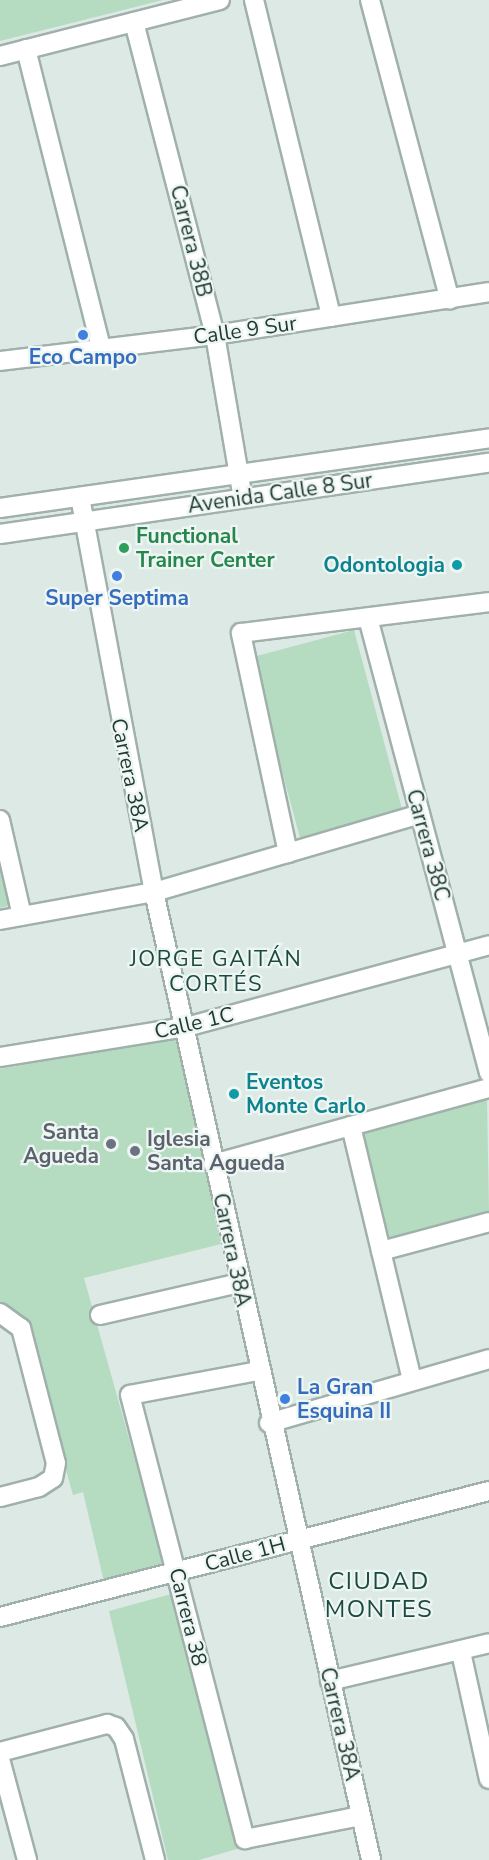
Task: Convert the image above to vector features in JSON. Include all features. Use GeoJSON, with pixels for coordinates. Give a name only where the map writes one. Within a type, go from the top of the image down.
{"type":"FeatureCollection","features":[{"type":"Feature","properties":{"kind":"street"},"geometry":{"type":"LineString","coordinates":[[0,56],[220,0]]}},
{"type":"Feature","properties":{"kind":"street"},"geometry":{"type":"LineString","coordinates":[[254,0],[332,318]]}},
{"type":"Feature","properties":{"kind":"street"},"geometry":{"type":"LineString","coordinates":[[370,0],[450,300]]}},
{"type":"Feature","properties":{"kind":"street","name":"Carrera 38B"},"geometry":{"type":"LineString","coordinates":[[134,22],[215,335],[243,498]]}},
{"type":"Feature","properties":{"kind":"street"},"geometry":{"type":"LineString","coordinates":[[26,49],[101,348]]}},
{"type":"Feature","properties":{"kind":"street","name":"Calle 9 Sur"},"geometry":{"type":"LineString","coordinates":[[0,361],[215,335],[450,300],[489,292]]}},
{"type":"Feature","properties":{"kind":"street","name":"Avenida Calle 8 Sur"},"geometry":{"type":"LineString","coordinates":[[0,508],[489,438]]}},
{"type":"Feature","properties":{"kind":"street","name":"Avenida Calle 8 Sur"},"geometry":{"type":"LineString","coordinates":[[0,534],[489,463]]}},
{"type":"Feature","properties":{"kind":"street","name":"Carrera 38A"},"geometry":{"type":"LineString","coordinates":[[80,497],[82,522],[154,892],[186,1027],[269,1423],[371,1860]]}},
{"type":"Feature","properties":{"kind":"street"},"geometry":{"type":"LineString","coordinates":[[288,853],[241,633],[489,602]]}},
{"type":"Feature","properties":{"kind":"street","name":"Carrera 38C"},"geometry":{"type":"LineString","coordinates":[[368,618],[489,1073]]}},
{"type":"Feature","properties":{"kind":"street"},"geometry":{"type":"LineString","coordinates":[[0,920],[154,892],[420,814]]}},
{"type":"Feature","properties":{"kind":"street"},"geometry":{"type":"LineString","coordinates":[[0,820],[22,916]]}},
{"type":"Feature","properties":{"kind":"street","name":"Calle 1C"},"geometry":{"type":"LineString","coordinates":[[0,1057],[186,1027],[489,945]]}},
{"type":"Feature","properties":{"kind":"street"},"geometry":{"type":"LineString","coordinates":[[213,1164],[489,1088]]}},
{"type":"Feature","properties":{"kind":"street"},"geometry":{"type":"LineString","coordinates":[[351,1126],[412,1381]]}},
{"type":"Feature","properties":{"kind":"street"},"geometry":{"type":"LineString","coordinates":[[381,1251],[489,1222]]}},
{"type":"Feature","properties":{"kind":"street"},"geometry":{"type":"LineString","coordinates":[[100,1315],[240,1283]]}},
{"type":"Feature","properties":{"kind":"street"},"geometry":{"type":"LineString","coordinates":[[0,1497],[39,1487],[53,1478],[56,1463],[46,1412],[21,1328],[6,1315]]}},
{"type":"Feature","properties":{"kind":"street"},"geometry":{"type":"LineString","coordinates":[[269,1423],[489,1359]]}},
{"type":"Feature","properties":{"kind":"street","name":"Carrera 38"},"geometry":{"type":"LineString","coordinates":[[258,1371],[130,1395],[244,1839],[360,1816]]}},
{"type":"Feature","properties":{"kind":"street","name":"Calle 1H"},"geometry":{"type":"LineString","coordinates":[[0,1617],[489,1491]]}},
{"type":"Feature","properties":{"kind":"street"},"geometry":{"type":"LineString","coordinates":[[330,1681],[461,1652],[489,1643]]}},
{"type":"Feature","properties":{"kind":"street"},"geometry":{"type":"LineString","coordinates":[[461,1652],[489,1779]]}},
{"type":"Feature","properties":{"kind":"street"},"geometry":{"type":"LineString","coordinates":[[0,1752],[107,1724],[116,1727],[124,1738],[154,1860]]}},
{"type":"Feature","properties":{"kind":"street"},"geometry":{"type":"LineString","coordinates":[[0,1760],[27,1860]]}},
{"type":"Feature","properties":{"kind":"green space"},"geometry":{"type":"Polygon","coordinates":[[[0,0],[163,0],[0,41],[0,0]]]}},
{"type":"Feature","properties":{"kind":"green space"},"geometry":{"type":"Polygon","coordinates":[[[354,630],[402,811],[300,838],[252,657],[354,630]]]}},
{"type":"Feature","properties":{"kind":"green space"},"geometry":{"type":"Polygon","coordinates":[[[0,856],[12,905],[0,908],[0,856]]]}},
{"type":"Feature","properties":{"kind":"green space"},"geometry":{"type":"Polygon","coordinates":[[[176,1038],[221,1244],[84,1278],[163,1560],[162,1568],[106,1590],[83,1492],[73,1495],[25,1321],[0,1302],[0,1069],[176,1038]]]}},
{"type":"Feature","properties":{"kind":"green space"},"geometry":{"type":"Polygon","coordinates":[[[487,1099],[489,1214],[390,1240],[363,1131],[487,1099]]]}},
{"type":"Feature","properties":{"kind":"green space"},"geometry":{"type":"Polygon","coordinates":[[[175,1593],[240,1848],[199,1860],[168,1860],[109,1611],[175,1593]]]}},
{"type":"Feature","properties":{"kind":"place","name":"Eco Campo"},"geometry":{"type":"Point","coordinates":[83,335]}},
{"type":"Feature","properties":{"kind":"place","name":"Functional Trainer Center"},"geometry":{"type":"Point","coordinates":[124,548]}},
{"type":"Feature","properties":{"kind":"place","name":"Odontologia"},"geometry":{"type":"Point","coordinates":[457,565]}},
{"type":"Feature","properties":{"kind":"place","name":"Super Septima"},"geometry":{"type":"Point","coordinates":[117,576]}},
{"type":"Feature","properties":{"kind":"place","name":"Eventos Monte Carlo"},"geometry":{"type":"Point","coordinates":[234,1094]}},
{"type":"Feature","properties":{"kind":"place","name":"Santa Agueda"},"geometry":{"type":"Point","coordinates":[111,1144]}},
{"type":"Feature","properties":{"kind":"place","name":"Iglesia Santa Agueda"},"geometry":{"type":"Point","coordinates":[135,1151]}},
{"type":"Feature","properties":{"kind":"place","name":"La Gran Esquina II"},"geometry":{"type":"Point","coordinates":[285,1399]}},
{"type":"Feature","properties":{"kind":"district","name":"JORGE GAITÁN CORTÉS"},"geometry":{"type":"Point","coordinates":[216,972]}},
{"type":"Feature","properties":{"kind":"district","name":"CIUDAD MONTES"},"geometry":{"type":"Point","coordinates":[379,1596]}}]}
